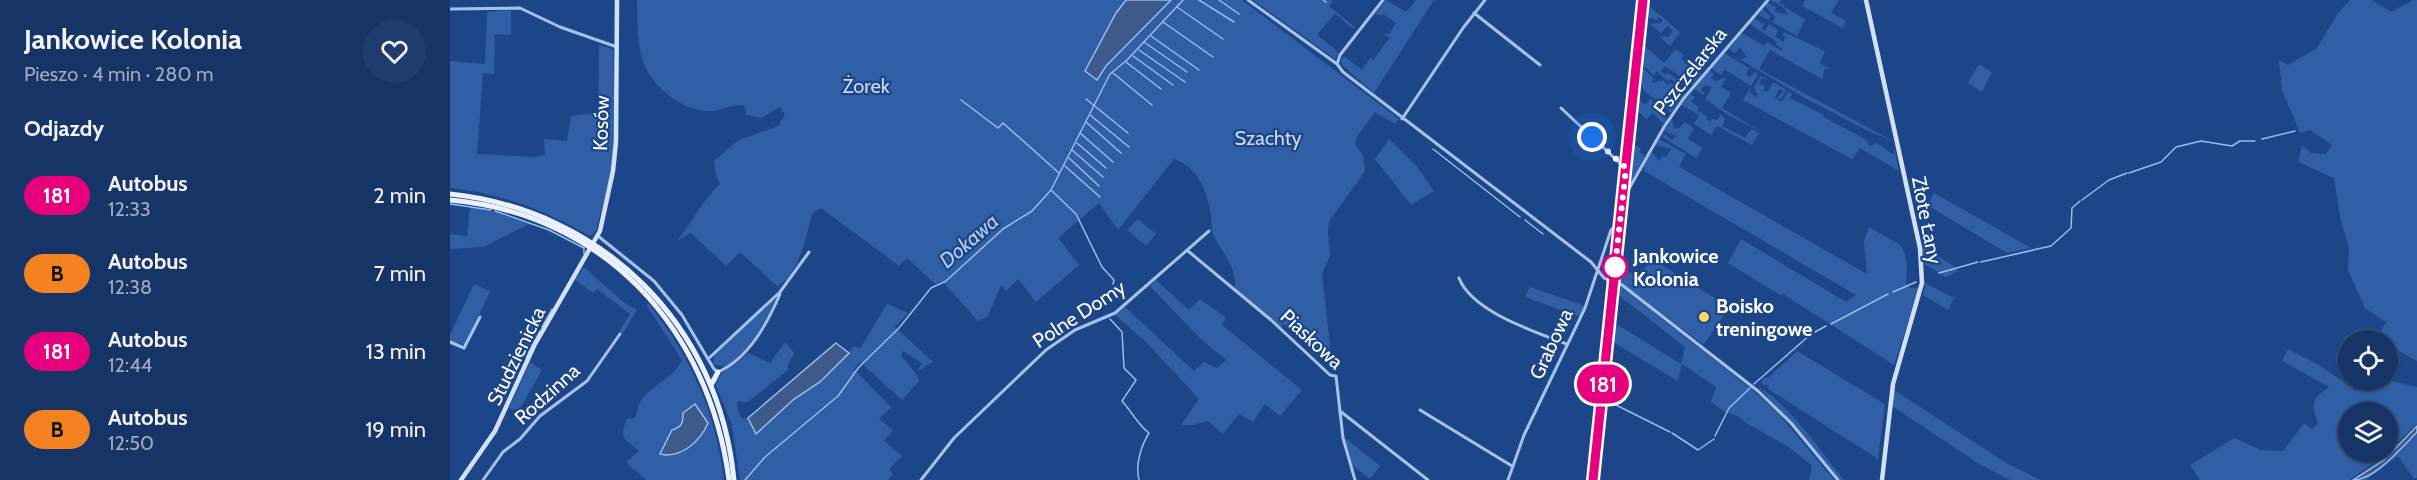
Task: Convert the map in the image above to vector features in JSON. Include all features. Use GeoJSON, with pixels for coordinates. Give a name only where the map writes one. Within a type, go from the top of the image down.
{"type":"FeatureCollection","features":[{"type":"Feature","properties":{"kind":"main road"},"geometry":{"type":"LineString","coordinates":[[450,194],[513,205],[552,220],[639,279],[688,340],[711,385],[725,427],[734,480]]}},
{"type":"Feature","properties":{"kind":"main road"},"geometry":{"type":"LineString","coordinates":[[450,200],[492,206],[530,217],[565,233],[592,246],[644,292],[666,318],[700,376],[717,417],[729,480]]}},
{"type":"Feature","properties":{"kind":"main road"},"geometry":{"type":"LineString","coordinates":[[711,385],[718,372]]}},
{"type":"Feature","properties":{"kind":"street","name":"Kosów"},"geometry":{"type":"LineString","coordinates":[[592,246],[598,236],[615,159],[617,0]]}},
{"type":"Feature","properties":{"kind":"street"},"geometry":{"type":"LineString","coordinates":[[1248,0],[1337,64],[1343,72],[1402,119],[1598,269],[1604,278],[1639,298],[1758,391],[1791,423],[1838,480]]}},
{"type":"Feature","properties":{"kind":"street"},"geometry":{"type":"LineString","coordinates":[[1337,64],[1340,55],[1383,0]]}},
{"type":"Feature","properties":{"kind":"street"},"geometry":{"type":"LineString","coordinates":[[1402,119],[1485,0]]}},
{"type":"Feature","properties":{"kind":"street"},"geometry":{"type":"LineString","coordinates":[[1593,480],[1643,0]]}},
{"type":"Feature","properties":{"kind":"street","name":"Pszczelarska"},"geometry":{"type":"LineString","coordinates":[[1623,195],[1626,194],[1684,97],[1768,0]]}},
{"type":"Feature","properties":{"kind":"street","name":"Złote Łany"},"geometry":{"type":"LineString","coordinates":[[1866,0],[1923,270],[1920,295],[1893,386],[1882,480]]}},
{"type":"Feature","properties":{"kind":"street"},"geometry":{"type":"LineString","coordinates":[[450,9],[520,8],[560,27],[617,47]]}},
{"type":"Feature","properties":{"kind":"street"},"geometry":{"type":"LineString","coordinates":[[1474,13],[1540,65]]}},
{"type":"Feature","properties":{"kind":"street"},"geometry":{"type":"LineString","coordinates":[[1561,108],[1626,168]]}},
{"type":"Feature","properties":{"kind":"street","name":"Grabowa"},"geometry":{"type":"LineString","coordinates":[[1508,480],[1512,466],[1585,308],[1611,230],[1620,223]]}},
{"type":"Feature","properties":{"kind":"street","name":"Polne Domy"},"geometry":{"type":"LineString","coordinates":[[921,480],[948,444],[1046,350],[1075,330],[1115,313],[1209,231]]}},
{"type":"Feature","properties":{"kind":"street"},"geometry":{"type":"LineString","coordinates":[[598,236],[654,281],[682,315],[718,372],[733,364],[747,351],[768,318],[780,292]]}},
{"type":"Feature","properties":{"kind":"street","name":"Studzienicka"},"geometry":{"type":"LineString","coordinates":[[461,480],[495,431],[534,346],[592,246]]}},
{"type":"Feature","properties":{"kind":"street","name":"Piaskowa"},"geometry":{"type":"LineString","coordinates":[[1187,250],[1271,320],[1330,375],[1336,376],[1340,411]]}},
{"type":"Feature","properties":{"kind":"street"},"geometry":{"type":"LineString","coordinates":[[708,359],[780,292],[809,252]]}},
{"type":"Feature","properties":{"kind":"street"},"geometry":{"type":"LineString","coordinates":[[1459,278],[1480,302],[1506,321],[1567,344]]}},
{"type":"Feature","properties":{"kind":"street"},"geometry":{"type":"LineString","coordinates":[[450,342],[464,348],[480,317]]}},
{"type":"Feature","properties":{"kind":"street","name":"Rodzinna"},"geometry":{"type":"LineString","coordinates":[[483,480],[503,452],[513,445],[540,416],[587,381],[620,334]]}},
{"type":"Feature","properties":{"kind":"street"},"geometry":{"type":"LineString","coordinates":[[1420,410],[1512,466]]}},
{"type":"Feature","properties":{"kind":"street"},"geometry":{"type":"LineString","coordinates":[[1340,411],[1343,438],[1355,480]]}},
{"type":"Feature","properties":{"kind":"street"},"geometry":{"type":"LineString","coordinates":[[1340,411],[1428,480]]}},
{"type":"Feature","properties":{"kind":"green space"},"geometry":{"type":"Polygon","coordinates":[[[637,0],[1126,0],[1116,13],[1086,71],[1097,80],[1106,66],[1171,0],[1242,0],[1399,119],[1395,124],[1375,112],[1356,138],[1356,146],[1363,155],[1365,171],[1330,220],[1328,231],[1330,255],[1322,274],[1332,362],[1290,328],[1283,324],[1280,329],[1234,290],[1232,268],[1213,234],[1204,189],[1189,168],[1174,159],[1118,230],[1099,203],[1058,238],[1079,265],[1036,302],[1018,279],[1006,291],[1001,285],[988,316],[978,321],[942,281],[935,284],[907,258],[899,266],[821,208],[813,212],[797,264],[785,281],[777,286],[740,252],[726,266],[691,233],[677,241],[720,184],[716,176],[714,161],[737,141],[778,126],[785,115],[780,107],[762,118],[746,115],[744,105],[712,111],[702,110],[686,106],[671,97],[656,83],[643,62],[638,39],[637,0]]]}},
{"type":"Feature","properties":{"kind":"green space"},"geometry":{"type":"Polygon","coordinates":[[[1253,0],[1333,0],[1329,6],[1357,29],[1350,27],[1335,13],[1317,35],[1336,50],[1338,55],[1335,59],[1253,0]]]}},
{"type":"Feature","properties":{"kind":"green space"},"geometry":{"type":"Polygon","coordinates":[[[1386,0],[1406,12],[1416,0],[1434,0],[1374,93],[1342,65],[1341,60],[1344,56],[1362,70],[1370,58],[1373,60],[1390,38],[1384,34],[1389,34],[1396,23],[1383,14],[1381,16],[1377,14],[1372,18],[1386,0]]]}},
{"type":"Feature","properties":{"kind":"green space"},"geometry":{"type":"Polygon","coordinates":[[[1770,0],[1781,0],[1779,3],[1784,7],[1805,19],[1797,36],[1759,15],[1762,9],[1773,22],[1775,17],[1765,6],[1768,3],[1776,7],[1774,11],[1788,15],[1783,7],[1770,0]]]}},
{"type":"Feature","properties":{"kind":"green space"},"geometry":{"type":"Polygon","coordinates":[[[1805,0],[1839,0],[1831,13],[1846,21],[1843,28],[1802,6],[1805,0]]]}},
{"type":"Feature","properties":{"kind":"green space"},"geometry":{"type":"Polygon","coordinates":[[[2350,0],[2372,0],[2391,12],[2417,0],[2417,361],[2398,351],[2398,330],[2382,330],[2386,322],[2365,308],[2348,270],[2349,247],[2341,222],[2334,178],[2298,162],[2302,145],[2311,153],[2326,154],[2332,145],[2310,130],[2300,133],[2282,90],[2279,60],[2288,65],[2317,48],[2338,13],[2350,0]]]}},
{"type":"Feature","properties":{"kind":"green space"},"geometry":{"type":"Polygon","coordinates":[[[1647,4],[1680,32],[1670,46],[1659,36],[1668,37],[1673,30],[1667,26],[1661,33],[1650,24],[1661,23],[1663,20],[1659,17],[1656,20],[1646,17],[1647,4]]]}},
{"type":"Feature","properties":{"kind":"green space"},"geometry":{"type":"Polygon","coordinates":[[[511,10],[511,35],[495,34],[494,74],[483,73],[477,154],[536,157],[545,155],[544,139],[567,141],[571,116],[598,113],[599,45],[613,49],[615,159],[596,231],[590,236],[523,204],[488,194],[450,188],[450,61],[485,64],[487,12],[511,10]]]}},
{"type":"Feature","properties":{"kind":"green space"},"geometry":{"type":"Polygon","coordinates":[[[1754,18],[1764,24],[1762,29],[1765,31],[1769,24],[1778,30],[1775,36],[1783,42],[1786,37],[1782,35],[1784,32],[1825,51],[1820,63],[1832,70],[1825,68],[1822,79],[1770,50],[1759,69],[1893,141],[1866,130],[1805,98],[1731,54],[1740,59],[1747,57],[1740,47],[1735,53],[1729,49],[1742,33],[1764,46],[1767,42],[1782,51],[1783,49],[1776,45],[1777,42],[1750,24],[1754,18]]]}},
{"type":"Feature","properties":{"kind":"green space"},"geometry":{"type":"Polygon","coordinates":[[[1644,45],[1664,63],[1676,49],[1684,55],[1681,59],[1692,69],[1690,73],[1693,75],[1697,69],[1701,74],[1692,85],[1688,82],[1690,78],[1687,75],[1684,79],[1665,66],[1661,71],[1681,82],[1678,85],[1671,79],[1668,81],[1658,73],[1658,70],[1654,75],[1641,64],[1644,45]]]}},
{"type":"Feature","properties":{"kind":"green space"},"geometry":{"type":"Polygon","coordinates":[[[1724,53],[1749,68],[1746,73],[1749,78],[1755,72],[1758,75],[1751,86],[1725,70],[1721,75],[1711,68],[1724,53]]]}},
{"type":"Feature","properties":{"kind":"green space"},"geometry":{"type":"Polygon","coordinates":[[[1979,64],[1992,72],[1982,92],[1968,83],[1979,64]]]}},
{"type":"Feature","properties":{"kind":"green space"},"geometry":{"type":"Polygon","coordinates":[[[1641,66],[1654,79],[1652,82],[1654,84],[1663,80],[1668,85],[1671,83],[1684,95],[1671,113],[1664,106],[1659,112],[1667,120],[1664,124],[1653,113],[1646,119],[1636,109],[1632,128],[1636,91],[1636,97],[1645,105],[1651,98],[1656,107],[1659,102],[1643,90],[1642,84],[1639,83],[1641,66]]]}},
{"type":"Feature","properties":{"kind":"green space"},"geometry":{"type":"Polygon","coordinates":[[[1709,70],[1714,74],[1711,78],[1715,81],[1727,77],[1730,73],[1721,86],[1731,93],[1722,108],[1760,131],[1728,115],[1705,99],[1712,87],[1704,86],[1701,90],[1704,95],[1694,89],[1709,70]]]}},
{"type":"Feature","properties":{"kind":"green space"},"geometry":{"type":"Polygon","coordinates":[[[1761,76],[1769,80],[1762,78],[1759,83],[1765,87],[1763,90],[1767,92],[1773,82],[1785,89],[1786,92],[1780,99],[1777,98],[1784,91],[1779,89],[1775,98],[1782,102],[1788,92],[1792,94],[1790,98],[1865,139],[1870,146],[1877,143],[1894,154],[1894,146],[1899,171],[1860,148],[1852,159],[1743,100],[1751,87],[1751,94],[1757,97],[1754,87],[1761,76]]]}},
{"type":"Feature","properties":{"kind":"green space"},"geometry":{"type":"Polygon","coordinates":[[[1690,94],[1695,97],[1691,102],[1699,107],[1697,110],[1708,117],[1706,119],[1710,122],[1712,119],[1717,120],[1721,114],[1725,119],[1722,126],[1745,138],[1751,129],[1759,133],[1752,145],[1717,126],[1711,135],[1694,124],[1699,115],[1681,105],[1690,94]]]}},
{"type":"Feature","properties":{"kind":"green space"},"geometry":{"type":"Polygon","coordinates":[[[1675,116],[1694,128],[1688,139],[1703,148],[1696,158],[1661,136],[1664,134],[1672,140],[1676,136],[1664,131],[1667,126],[1671,126],[1668,124],[1672,118],[1673,127],[1677,129],[1685,123],[1675,116]]]}},
{"type":"Feature","properties":{"kind":"green space"},"geometry":{"type":"Polygon","coordinates":[[[1631,132],[1634,134],[1633,144],[1641,149],[1639,152],[1645,156],[1628,188],[1625,189],[1631,132]]]}},
{"type":"Feature","properties":{"kind":"green space"},"geometry":{"type":"Polygon","coordinates":[[[1389,139],[1417,167],[1434,191],[1411,205],[1375,159],[1389,139]]]}},
{"type":"Feature","properties":{"kind":"green space"},"geometry":{"type":"Polygon","coordinates":[[[1659,139],[1686,154],[1679,166],[1681,168],[1867,274],[1864,241],[1869,227],[1899,244],[1906,257],[1906,283],[1910,288],[1918,288],[1918,292],[1894,365],[1783,294],[1780,295],[1728,263],[1741,239],[1846,302],[1856,295],[1642,170],[1645,170],[1644,166],[1652,152],[1659,161],[1663,156],[1666,157],[1671,149],[1656,145],[1659,139]]]}},
{"type":"Feature","properties":{"kind":"green space"},"geometry":{"type":"Polygon","coordinates":[[[1934,193],[2031,248],[2007,253],[1927,205],[1934,193]]]}},
{"type":"Feature","properties":{"kind":"green space"},"geometry":{"type":"Polygon","coordinates":[[[470,206],[490,210],[529,224],[483,247],[450,249],[450,234],[467,236],[470,206]]]}},
{"type":"Feature","properties":{"kind":"green space"},"geometry":{"type":"Polygon","coordinates":[[[1138,219],[1156,234],[1146,246],[1127,230],[1138,219]]]}},
{"type":"Feature","properties":{"kind":"green space"},"geometry":{"type":"Polygon","coordinates":[[[1922,245],[1958,271],[1946,277],[1924,264],[1922,245]]]}},
{"type":"Feature","properties":{"kind":"green space"},"geometry":{"type":"Polygon","coordinates":[[[1651,258],[1729,307],[1705,343],[1703,344],[1617,282],[1620,266],[1639,278],[1651,258]]]}},
{"type":"Feature","properties":{"kind":"green space"},"geometry":{"type":"Polygon","coordinates":[[[584,267],[622,301],[637,310],[623,333],[619,332],[630,314],[597,289],[593,293],[575,280],[584,267]]]}},
{"type":"Feature","properties":{"kind":"green space"},"geometry":{"type":"Polygon","coordinates":[[[1156,280],[1189,310],[1200,299],[1226,318],[1222,325],[1302,390],[1280,416],[1265,404],[1253,422],[1239,414],[1223,434],[1208,421],[1181,425],[1199,399],[1147,343],[1115,315],[1125,307],[1194,371],[1204,362],[1217,368],[1226,360],[1202,340],[1150,286],[1156,280]]]}},
{"type":"Feature","properties":{"kind":"green space"},"geometry":{"type":"Polygon","coordinates":[[[1925,283],[1954,298],[1948,310],[1923,295],[1925,283]]]}},
{"type":"Feature","properties":{"kind":"green space"},"geometry":{"type":"Polygon","coordinates":[[[474,284],[490,291],[465,345],[450,341],[450,335],[474,284]]]}},
{"type":"Feature","properties":{"kind":"green space"},"geometry":{"type":"Polygon","coordinates":[[[1620,286],[1755,392],[1778,413],[1834,480],[1809,480],[1812,467],[1810,464],[1790,448],[1711,402],[1716,387],[1682,364],[1678,381],[1613,342],[1615,323],[1681,364],[1685,347],[1617,294],[1620,286]]]}},
{"type":"Feature","properties":{"kind":"green space"},"geometry":{"type":"Polygon","coordinates":[[[1530,287],[1585,306],[1580,317],[1525,297],[1530,287]]]}},
{"type":"Feature","properties":{"kind":"green space"},"geometry":{"type":"Polygon","coordinates":[[[776,298],[749,346],[724,367],[713,364],[714,355],[776,298]]]}},
{"type":"Feature","properties":{"kind":"green space"},"geometry":{"type":"Polygon","coordinates":[[[648,303],[676,343],[699,386],[715,431],[724,480],[646,480],[626,462],[639,451],[624,437],[623,430],[627,419],[635,418],[641,400],[674,372],[682,360],[647,306],[648,303]],[[695,404],[683,413],[681,424],[672,431],[660,454],[679,453],[704,433],[695,404]]]}},
{"type":"Feature","properties":{"kind":"green space"},"geometry":{"type":"Polygon","coordinates":[[[887,304],[908,313],[895,327],[933,362],[917,371],[922,363],[903,351],[901,356],[915,372],[919,381],[902,400],[860,362],[854,369],[891,407],[879,419],[893,430],[884,441],[902,456],[889,469],[893,474],[888,480],[740,480],[732,425],[715,383],[721,374],[748,353],[770,363],[785,342],[794,353],[787,367],[789,369],[748,402],[738,401],[737,407],[741,418],[748,418],[756,433],[794,399],[820,382],[854,346],[860,349],[887,304]]]}},
{"type":"Feature","properties":{"kind":"green space"},"geometry":{"type":"Polygon","coordinates":[[[530,323],[539,330],[526,357],[515,354],[530,323]]]}},
{"type":"Feature","properties":{"kind":"green space"},"geometry":{"type":"Polygon","coordinates":[[[2288,349],[2319,365],[2338,378],[2338,390],[2398,390],[2398,382],[2417,387],[2417,424],[2398,442],[2398,402],[2338,402],[2338,462],[2375,462],[2349,480],[2200,480],[2190,465],[2234,438],[2261,450],[2283,451],[2304,423],[2312,429],[2318,424],[2314,403],[2318,395],[2329,387],[2282,361],[2288,349]]]}},
{"type":"Feature","properties":{"kind":"green space"},"geometry":{"type":"Polygon","coordinates":[[[1797,351],[1885,404],[1878,459],[1768,389],[1769,385],[1761,383],[1797,351]]]}},
{"type":"Feature","properties":{"kind":"green space"},"geometry":{"type":"Polygon","coordinates":[[[530,362],[542,370],[518,412],[509,408],[530,362]]]}},
{"type":"Feature","properties":{"kind":"green space"},"geometry":{"type":"Polygon","coordinates":[[[1758,386],[1794,418],[1844,480],[1840,480],[1758,386]]]}},
{"type":"Feature","properties":{"kind":"green space"},"geometry":{"type":"Polygon","coordinates":[[[1894,390],[2008,464],[2041,480],[2010,480],[1981,465],[1892,406],[1894,390]]]}},
{"type":"Feature","properties":{"kind":"green space"},"geometry":{"type":"Polygon","coordinates":[[[2417,433],[2417,478],[2414,479],[2398,456],[2398,452],[2417,433]]]}},
{"type":"Feature","properties":{"kind":"green space"},"geometry":{"type":"Polygon","coordinates":[[[1344,437],[1380,466],[1370,479],[1353,466],[1344,437]]]}},
{"type":"Feature","properties":{"kind":"green space"},"geometry":{"type":"Polygon","coordinates":[[[2390,462],[2366,480],[2360,480],[2390,462]]]}},
{"type":"Feature","properties":{"kind":"shaded area"},"geometry":{"type":"Polygon","coordinates":[[[1126,0],[1171,0],[1106,66],[1097,80],[1085,71],[1116,13],[1126,0]]]}},
{"type":"Feature","properties":{"kind":"shaded area"},"geometry":{"type":"Polygon","coordinates":[[[836,343],[849,353],[820,382],[794,399],[756,434],[748,418],[836,343]]]}},
{"type":"Feature","properties":{"kind":"shaded area"},"geometry":{"type":"Polygon","coordinates":[[[695,404],[708,423],[700,437],[688,448],[675,454],[660,454],[672,430],[681,424],[683,413],[695,404]]]}},
{"type":"Feature","properties":{"kind":"shaded area"},"geometry":{"type":"Polygon","coordinates":[[[2417,426],[2417,432],[2398,452],[2398,446],[2417,426]]]}},
{"type":"Feature","properties":{"kind":"shaded area"},"geometry":{"type":"Polygon","coordinates":[[[2381,462],[2388,462],[2370,475],[2353,480],[2381,462]]]}},
{"type":"Feature","properties":{"kind":"waterway","name":"Dokawa"},"geometry":{"type":"LineString","coordinates":[[745,480],[765,457],[838,396],[859,367],[899,328],[931,288],[946,281],[1003,229],[1032,211],[1051,190],[1110,74],[1127,60],[1183,0]]}},
{"type":"Feature","properties":{"kind":"waterway"},"geometry":{"type":"LineString","coordinates":[[1199,0],[1234,22]]}},
{"type":"Feature","properties":{"kind":"waterway"},"geometry":{"type":"LineString","coordinates":[[1219,0],[1239,14]]}},
{"type":"Feature","properties":{"kind":"waterway"},"geometry":{"type":"LineString","coordinates":[[1177,7],[1223,39]]}},
{"type":"Feature","properties":{"kind":"waterway"},"geometry":{"type":"LineString","coordinates":[[1163,22],[1213,57]]}},
{"type":"Feature","properties":{"kind":"waterway"},"geometry":{"type":"LineString","coordinates":[[1151,36],[1199,70]]}},
{"type":"Feature","properties":{"kind":"waterway"},"geometry":{"type":"LineString","coordinates":[[1144,42],[1187,72]]}},
{"type":"Feature","properties":{"kind":"waterway"},"geometry":{"type":"LineString","coordinates":[[1139,50],[1185,82]]}},
{"type":"Feature","properties":{"kind":"waterway"},"geometry":{"type":"LineString","coordinates":[[1133,56],[1173,85]]}},
{"type":"Feature","properties":{"kind":"waterway"},"geometry":{"type":"LineString","coordinates":[[1126,62],[1161,89]]}},
{"type":"Feature","properties":{"kind":"waterway"},"geometry":{"type":"LineString","coordinates":[[1113,73],[1152,105]]}},
{"type":"Feature","properties":{"kind":"waterway"},"geometry":{"type":"LineString","coordinates":[[1086,99],[1128,133]]}},
{"type":"Feature","properties":{"kind":"waterway"},"geometry":{"type":"LineString","coordinates":[[961,100],[998,128],[1003,123],[1059,173]]}},
{"type":"Feature","properties":{"kind":"waterway"},"geometry":{"type":"LineString","coordinates":[[1090,115],[1129,147]]}},
{"type":"Feature","properties":{"kind":"waterway"},"geometry":{"type":"LineString","coordinates":[[1086,122],[1121,153]]}},
{"type":"Feature","properties":{"kind":"waterway"},"geometry":{"type":"LineString","coordinates":[[2262,139],[2295,131]]}},
{"type":"Feature","properties":{"kind":"waterway"},"geometry":{"type":"LineString","coordinates":[[1080,133],[1113,162]]}},
{"type":"Feature","properties":{"kind":"waterway"},"geometry":{"type":"LineString","coordinates":[[2129,173],[2161,162],[2176,147],[2201,141],[2232,146],[2240,141],[2255,141]]}},
{"type":"Feature","properties":{"kind":"waterway"},"geometry":{"type":"LineString","coordinates":[[1077,143],[1106,168]]}},
{"type":"Feature","properties":{"kind":"waterway"},"geometry":{"type":"LineString","coordinates":[[1433,149],[1520,217]]}},
{"type":"Feature","properties":{"kind":"waterway"},"geometry":{"type":"LineString","coordinates":[[1072,150],[1103,177]]}},
{"type":"Feature","properties":{"kind":"waterway"},"geometry":{"type":"LineString","coordinates":[[1069,158],[1099,186]]}},
{"type":"Feature","properties":{"kind":"waterway"},"geometry":{"type":"LineString","coordinates":[[1065,166],[1100,197]]}},
{"type":"Feature","properties":{"kind":"waterway"},"geometry":{"type":"LineString","coordinates":[[2082,200],[2109,180],[2127,173]]}},
{"type":"Feature","properties":{"kind":"waterway"},"geometry":{"type":"LineString","coordinates":[[1051,190],[1076,214],[1102,267],[1114,280],[1113,284]]}},
{"type":"Feature","properties":{"kind":"waterway"},"geometry":{"type":"LineString","coordinates":[[1981,262],[2051,246],[2071,228],[2072,208],[2080,201]]}},
{"type":"Feature","properties":{"kind":"waterway"},"geometry":{"type":"LineString","coordinates":[[450,204],[491,210]]}},
{"type":"Feature","properties":{"kind":"waterway"},"geometry":{"type":"LineString","coordinates":[[495,211],[549,230],[584,248],[584,254]]}},
{"type":"Feature","properties":{"kind":"waterway"},"geometry":{"type":"LineString","coordinates":[[1525,220],[1543,234]]}},
{"type":"Feature","properties":{"kind":"waterway"},"geometry":{"type":"LineString","coordinates":[[1939,273],[1978,262]]}},
{"type":"Feature","properties":{"kind":"waterway"},"geometry":{"type":"LineString","coordinates":[[1893,292],[1916,282]]}},
{"type":"Feature","properties":{"kind":"waterway"},"geometry":{"type":"LineString","coordinates":[[1606,322],[1610,289]]}},
{"type":"Feature","properties":{"kind":"waterway"},"geometry":{"type":"LineString","coordinates":[[1831,324],[1888,294]]}},
{"type":"Feature","properties":{"kind":"waterway"},"geometry":{"type":"LineString","coordinates":[[542,327],[552,309]]}},
{"type":"Feature","properties":{"kind":"waterway"},"geometry":{"type":"LineString","coordinates":[[1110,319],[1122,332],[1124,368],[1136,380],[1122,401],[1149,433],[1140,456],[1139,480]]}},
{"type":"Feature","properties":{"kind":"waterway"},"geometry":{"type":"LineString","coordinates":[[1602,366],[1606,325]]}},
{"type":"Feature","properties":{"kind":"waterway"},"geometry":{"type":"LineString","coordinates":[[1815,332],[1826,326]]}},
{"type":"Feature","properties":{"kind":"waterway"},"geometry":{"type":"LineString","coordinates":[[526,357],[540,331]]}},
{"type":"Feature","properties":{"kind":"waterway"},"geometry":{"type":"LineString","coordinates":[[1754,384],[1811,334]]}},
{"type":"Feature","properties":{"kind":"waterway"},"geometry":{"type":"LineString","coordinates":[[1600,385],[1601,373]]}},
{"type":"Feature","properties":{"kind":"waterway"},"geometry":{"type":"LineString","coordinates":[[1598,408],[1600,387]]}},
{"type":"Feature","properties":{"kind":"waterway"},"geometry":{"type":"LineString","coordinates":[[1715,436],[1729,408],[1750,388]]}},
{"type":"Feature","properties":{"kind":"waterway"},"geometry":{"type":"LineString","coordinates":[[1608,401],[1670,432]]}},
{"type":"Feature","properties":{"kind":"waterway"},"geometry":{"type":"LineString","coordinates":[[1597,414],[1597,420]]}},
{"type":"Feature","properties":{"kind":"waterway"},"geometry":{"type":"LineString","coordinates":[[1596,421],[1596,427]]}},
{"type":"Feature","properties":{"kind":"waterway"},"geometry":{"type":"LineString","coordinates":[[1672,433],[1698,450],[1714,439]]}},
{"type":"Feature","properties":{"kind":"waterway"},"geometry":{"type":"LineString","coordinates":[[1594,449],[1595,434]]}},
{"type":"Feature","properties":{"kind":"bus line","name":"181"},"geometry":{"type":"LineString","coordinates":[[1593,480],[1643,0]]}},
{"type":"Feature","properties":{"kind":"place","name":"Jankowice Kolonia"},"geometry":{"type":"Point","coordinates":[1615,267]}},
{"type":"Feature","properties":{"kind":"place","name":"Boisko treningowe"},"geometry":{"type":"Point","coordinates":[1704,317]}},
{"type":"Feature","properties":{"kind":"route"},"geometry":{"type":"LineString","coordinates":[[1592,137],[1626,168],[1615,267]]}},
{"type":"Feature","properties":{"kind":"park label","name":"Żorek"},"geometry":{"type":"Point","coordinates":[866,86]}},
{"type":"Feature","properties":{"kind":"park label","name":"Szachty"},"geometry":{"type":"Point","coordinates":[1268,138]}}]}
